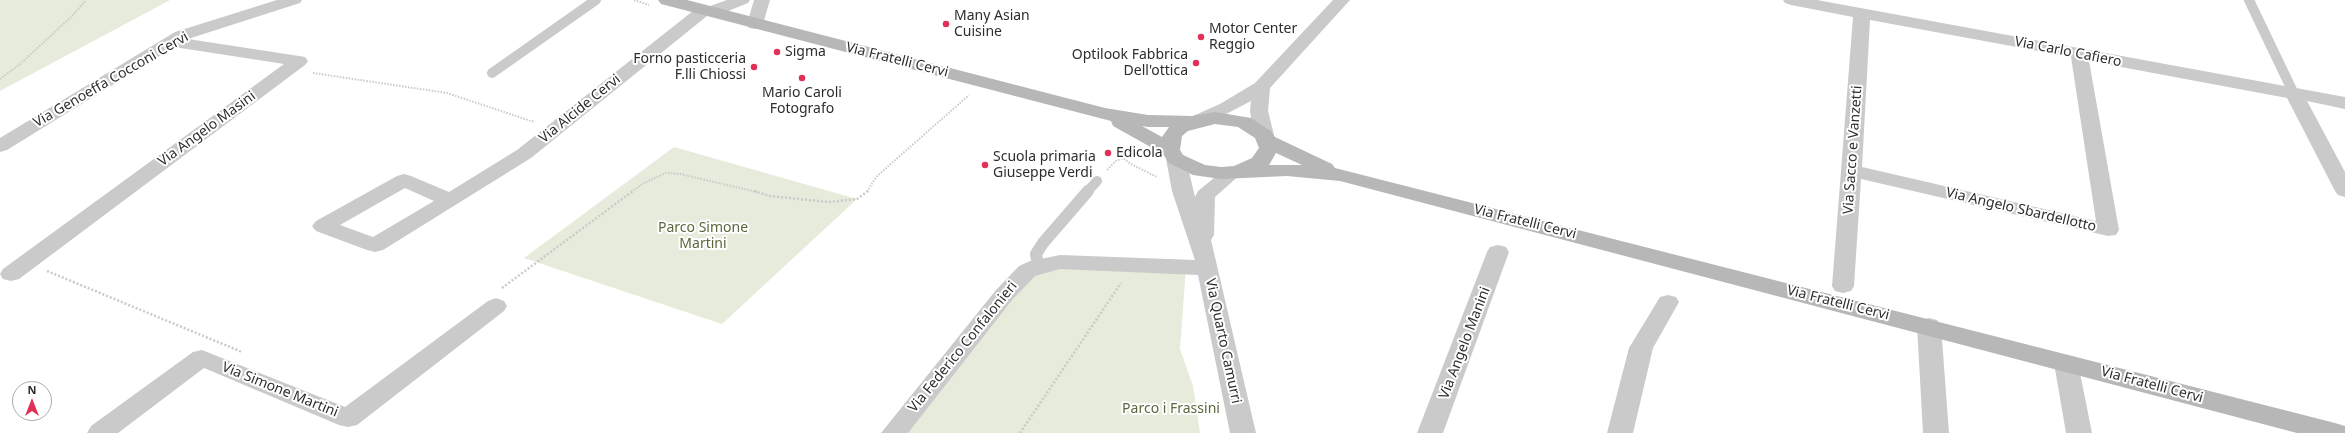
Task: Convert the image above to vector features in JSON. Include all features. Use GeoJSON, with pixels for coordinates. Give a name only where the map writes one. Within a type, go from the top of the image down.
{"type":"FeatureCollection","features":[{"type":"Feature","properties":{"kind":"main road","name":"Via Fratelli Cervi"},"geometry":{"type":"LineString","coordinates":[[667,0],[1104,114],[1148,121],[1196,121],[1215,118],[1244,122],[1266,138],[1341,176]]}},
{"type":"Feature","properties":{"kind":"main road","name":"Via Fratelli Cervi"},"geometry":{"type":"LineString","coordinates":[[1104,114],[1200,171],[1236,172],[1287,170],[1341,176],[1929,326],[2335,433]]}},
{"type":"Feature","properties":{"kind":"main road","name":"Via Fratelli Cervi"},"geometry":{"type":"LineString","coordinates":[[1173,154],[1170,142],[1174,134],[1196,121]]}},
{"type":"Feature","properties":{"kind":"main road","name":"Via Fratelli Cervi"},"geometry":{"type":"LineString","coordinates":[[1236,172],[1251,167],[1263,159],[1269,148],[1266,138]]}},
{"type":"Feature","properties":{"kind":"street","name":"Via Genoeffa Cocconi Cervi"},"geometry":{"type":"LineString","coordinates":[[0,146],[181,36],[294,0]]}},
{"type":"Feature","properties":{"kind":"street","name":"Via Alcide Cervi"},"geometry":{"type":"LineString","coordinates":[[450,200],[404,180],[322,226],[375,245],[450,200],[524,154],[707,11],[742,0]]}},
{"type":"Feature","properties":{"kind":"street"},"geometry":{"type":"LineString","coordinates":[[755,24],[762,0]]}},
{"type":"Feature","properties":{"kind":"street"},"geometry":{"type":"LineString","coordinates":[[1196,121],[1227,108],[1261,87],[1342,0]]}},
{"type":"Feature","properties":{"kind":"street","name":"Via Carlo Cafiero"},"geometry":{"type":"LineString","coordinates":[[1791,0],[2345,103]]}},
{"type":"Feature","properties":{"kind":"street","name":"Via Sacco e Vanzetti"},"geometry":{"type":"LineString","coordinates":[[1842,286],[1852,171],[1862,13]]}},
{"type":"Feature","properties":{"kind":"street"},"geometry":{"type":"LineString","coordinates":[[172,42],[299,61],[289,68]]}},
{"type":"Feature","properties":{"kind":"street","name":"Via Angelo Sbardellotto"},"geometry":{"type":"LineString","coordinates":[[1852,171],[2108,230],[2079,54]]}},
{"type":"Feature","properties":{"kind":"street","name":"Via Angelo Masini"},"geometry":{"type":"LineString","coordinates":[[11,274],[289,68]]}},
{"type":"Feature","properties":{"kind":"street"},"geometry":{"type":"LineString","coordinates":[[1261,87],[1259,111],[1266,138]]}},
{"type":"Feature","properties":{"kind":"street"},"geometry":{"type":"LineString","coordinates":[[2294,94],[2345,191]]}},
{"type":"Feature","properties":{"kind":"street","name":"Via Quarto Camurri"},"geometry":{"type":"LineString","coordinates":[[1173,154],[1182,191],[1205,258],[1242,433]]}},
{"type":"Feature","properties":{"kind":"street","name":"Via Quarto Camurri"},"geometry":{"type":"LineString","coordinates":[[1205,258],[1205,195],[1236,172]]}},
{"type":"Feature","properties":{"kind":"street","name":"Via Angelo Manini"},"geometry":{"type":"LineString","coordinates":[[1430,433],[1498,252]]}},
{"type":"Feature","properties":{"kind":"street","name":"Via Federico Confalonieri"},"geometry":{"type":"LineString","coordinates":[[894,433],[1014,284],[1027,271],[1038,266],[1060,262],[1134,264],[1205,258]]}},
{"type":"Feature","properties":{"kind":"street","name":"Via Simone Martini"},"geometry":{"type":"LineString","coordinates":[[100,433],[202,358],[348,418],[496,300]]}},
{"type":"Feature","properties":{"kind":"street"},"geometry":{"type":"LineString","coordinates":[[1620,433],[1641,348],[1668,302]]}},
{"type":"Feature","properties":{"kind":"street"},"geometry":{"type":"LineString","coordinates":[[1929,326],[1936,433]]}},
{"type":"Feature","properties":{"kind":"street"},"geometry":{"type":"LineString","coordinates":[[2066,363],[2079,433]]}},
{"type":"Feature","properties":{"kind":"lane"},"geometry":{"type":"LineString","coordinates":[[492,72],[596,0]]}},
{"type":"Feature","properties":{"kind":"lane"},"geometry":{"type":"LineString","coordinates":[[2249,0],[2294,94]]}},
{"type":"Feature","properties":{"kind":"lane"},"geometry":{"type":"LineString","coordinates":[[1038,266],[1036,254],[1040,248],[1098,181]]}},
{"type":"Feature","properties":{"kind":"path"},"geometry":{"type":"LineString","coordinates":[[0,79],[42,44],[86,0]]}},
{"type":"Feature","properties":{"kind":"path"},"geometry":{"type":"LineString","coordinates":[[289,68],[446,93],[556,128]]}},
{"type":"Feature","properties":{"kind":"path"},"geometry":{"type":"LineString","coordinates":[[496,300],[644,182],[666,173],[680,174],[743,188],[769,196],[829,202],[857,199],[868,192],[876,177],[971,93]]}},
{"type":"Feature","properties":{"kind":"path"},"geometry":{"type":"LineString","coordinates":[[27,262],[249,355]]}},
{"type":"Feature","properties":{"kind":"path"},"geometry":{"type":"LineString","coordinates":[[1020,433],[1134,264]]}},
{"type":"Feature","properties":{"kind":"green space"},"geometry":{"type":"Polygon","coordinates":[[[0,0],[170,0],[0,91],[0,0]]]}},
{"type":"Feature","properties":{"kind":"green space","name":"Parco Simone Martini"},"geometry":{"type":"Polygon","coordinates":[[[674,147],[857,199],[722,324],[524,258],[674,147]]]}},
{"type":"Feature","properties":{"kind":"green space","name":"Parco i Frassini"},"geometry":{"type":"Polygon","coordinates":[[[1038,266],[1186,267],[1180,349],[1193,386],[1200,433],[894,433],[1038,266]]]}},
{"type":"Feature","properties":{"kind":"place","name":"Many Asian Cuisine"},"geometry":{"type":"Point","coordinates":[946,24]}},
{"type":"Feature","properties":{"kind":"place","name":"Motor Center Reggio"},"geometry":{"type":"Point","coordinates":[1201,37]}},
{"type":"Feature","properties":{"kind":"place","name":"Sigma"},"geometry":{"type":"Point","coordinates":[777,52]}},
{"type":"Feature","properties":{"kind":"place","name":"Optilook Fabbrica Dell'ottica"},"geometry":{"type":"Point","coordinates":[1196,63]}},
{"type":"Feature","properties":{"kind":"place","name":"Forno pasticceria F.lli Chiossi"},"geometry":{"type":"Point","coordinates":[754,67]}},
{"type":"Feature","properties":{"kind":"place","name":"Mario Caroli Fotografo"},"geometry":{"type":"Point","coordinates":[802,78]}},
{"type":"Feature","properties":{"kind":"place","name":"Edicola"},"geometry":{"type":"Point","coordinates":[1108,153]}},
{"type":"Feature","properties":{"kind":"place","name":"Scuola primaria Giuseppe Verdi"},"geometry":{"type":"Point","coordinates":[985,165]}}]}
